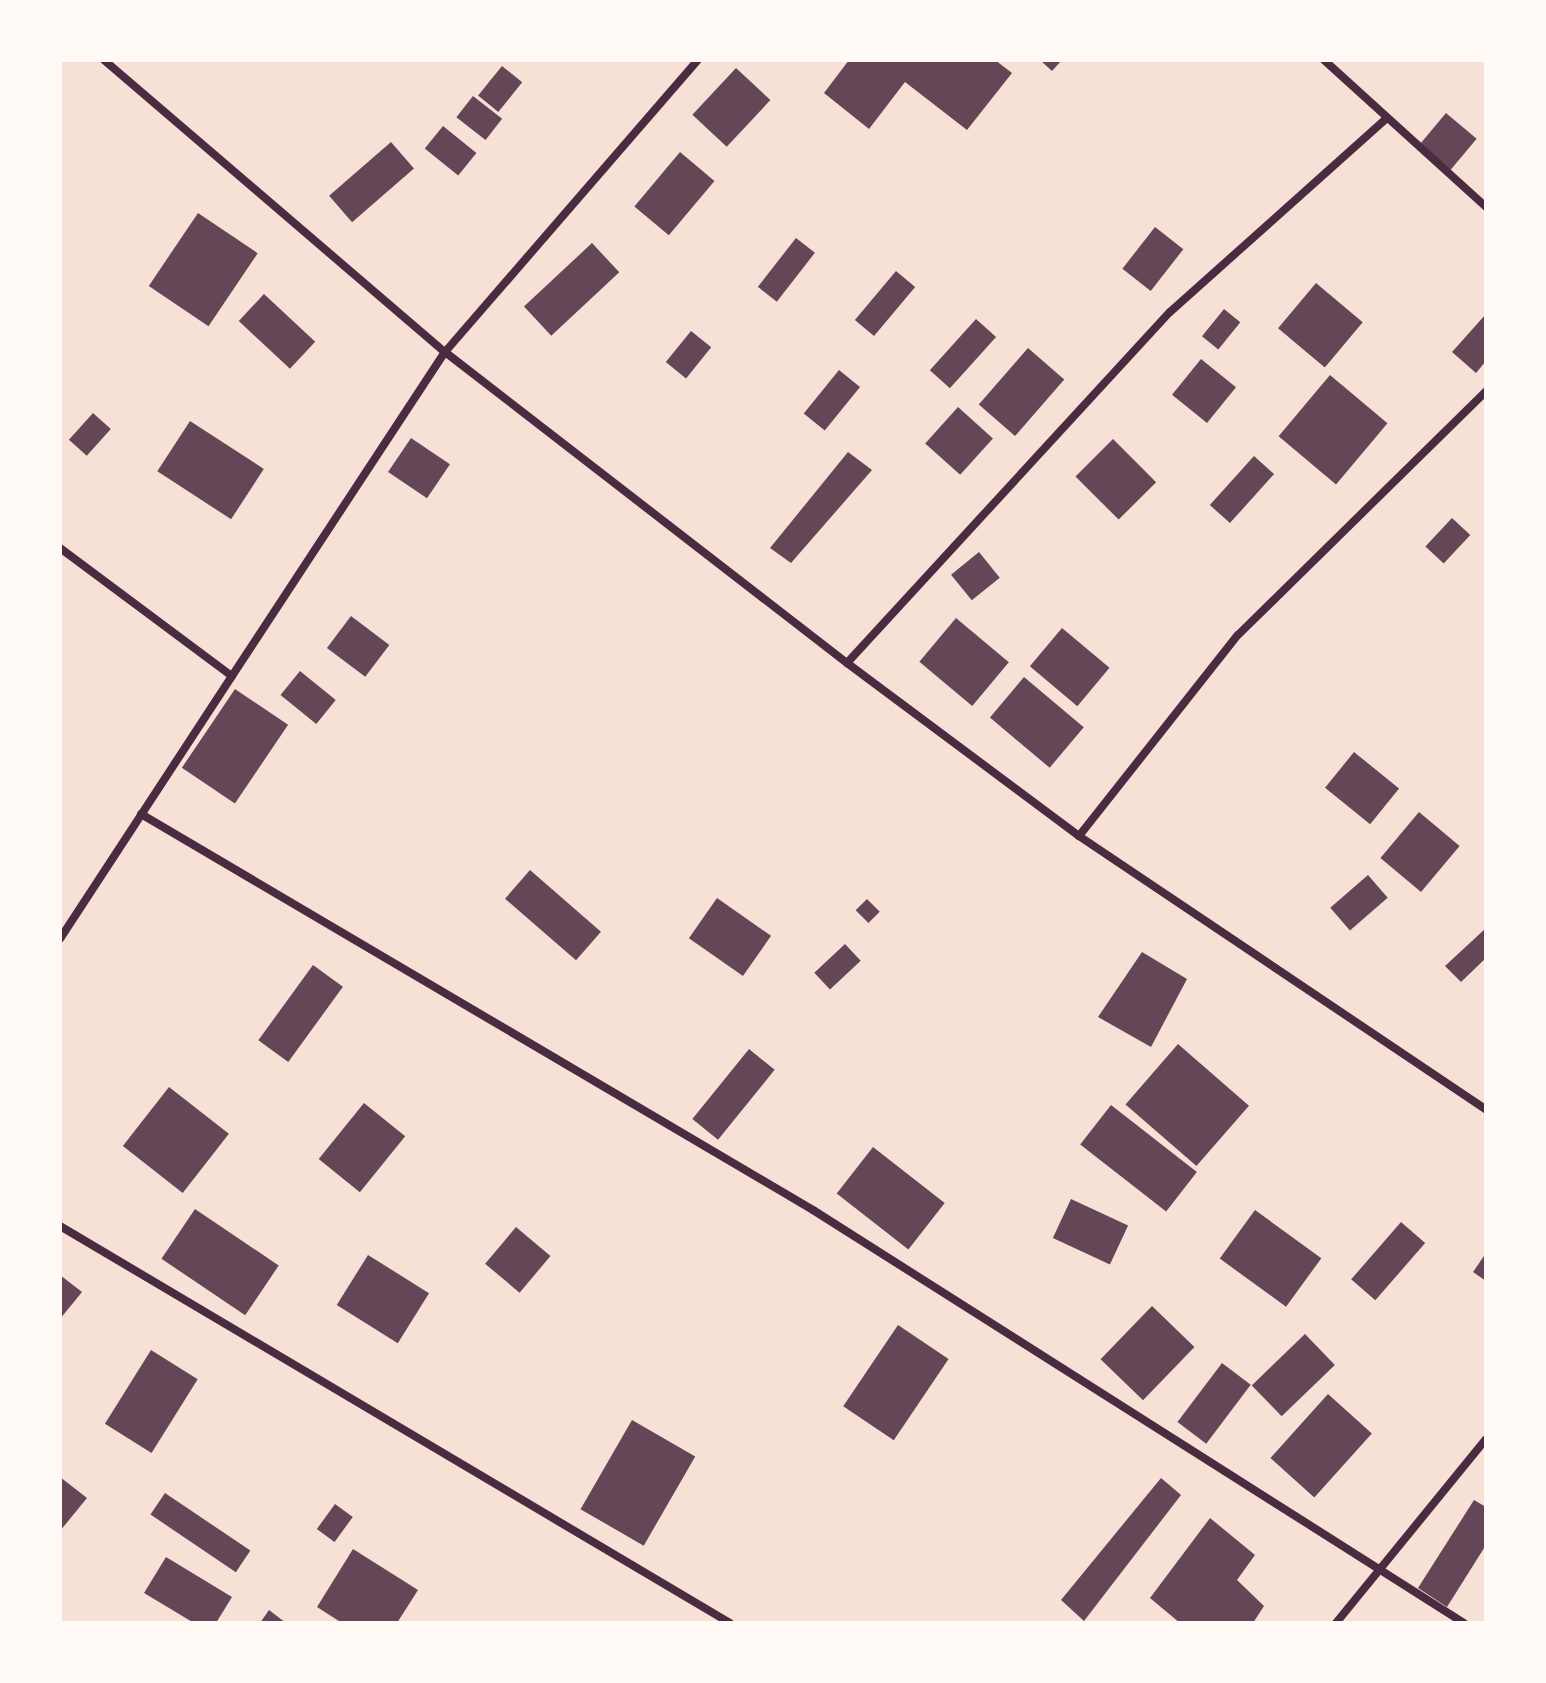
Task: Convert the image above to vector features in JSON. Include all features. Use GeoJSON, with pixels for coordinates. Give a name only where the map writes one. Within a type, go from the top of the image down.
{"type":"FeatureCollection","features":[{"type":"Feature","properties":{"kind":"street"},"geometry":{"type":"LineString","coordinates":[[104,60],[445,352],[847,663],[1079,836],[1486,1110]]}},
{"type":"Feature","properties":{"kind":"street"},"geometry":{"type":"LineString","coordinates":[[60,939],[445,352],[698,60]]}},
{"type":"Feature","properties":{"kind":"street"},"geometry":{"type":"LineString","coordinates":[[1324,60],[1484,202]]}},
{"type":"Feature","properties":{"kind":"street"},"geometry":{"type":"LineString","coordinates":[[847,663],[1170,312],[1387,118]]}},
{"type":"Feature","properties":{"kind":"street"},"geometry":{"type":"LineString","coordinates":[[1079,836],[1238,635],[1486,391]]}},
{"type":"Feature","properties":{"kind":"street"},"geometry":{"type":"LineString","coordinates":[[60,548],[232,676]]}},
{"type":"Feature","properties":{"kind":"street"},"geometry":{"type":"LineString","coordinates":[[141,814],[813,1210],[1464,1623]]}},
{"type":"Feature","properties":{"kind":"street"},"geometry":{"type":"LineString","coordinates":[[60,1226],[730,1623]]}},
{"type":"Feature","properties":{"kind":"street"},"geometry":{"type":"LineString","coordinates":[[1336,1623],[1383,1574],[1486,1439]]}},
{"type":"Feature","properties":{"kind":"building"},"geometry":{"type":"Polygon","coordinates":[[[849,60],[995,60],[1012,73],[967,130],[905,82],[869,129],[824,93],[849,60]]]}},
{"type":"Feature","properties":{"kind":"building"},"geometry":{"type":"Polygon","coordinates":[[[1040,60],[1062,60],[1052,71],[1040,60]]]}},
{"type":"Feature","properties":{"kind":"building"},"geometry":{"type":"Polygon","coordinates":[[[502,66],[522,82],[498,112],[478,96],[502,66]]]}},
{"type":"Feature","properties":{"kind":"building"},"geometry":{"type":"Polygon","coordinates":[[[736,68],[770,100],[727,147],[692,115],[736,68]]]}},
{"type":"Feature","properties":{"kind":"building"},"geometry":{"type":"Polygon","coordinates":[[[473,96],[502,119],[486,140],[456,117],[473,96]]]}},
{"type":"Feature","properties":{"kind":"building"},"geometry":{"type":"Polygon","coordinates":[[[1446,113],[1477,139],[1450,171],[1419,145],[1446,113]]]}},
{"type":"Feature","properties":{"kind":"building"},"geometry":{"type":"Polygon","coordinates":[[[443,126],[476,153],[458,176],[425,149],[443,126]]]}},
{"type":"Feature","properties":{"kind":"building"},"geometry":{"type":"Polygon","coordinates":[[[391,142],[414,168],[352,222],[329,196],[391,142]]]}},
{"type":"Feature","properties":{"kind":"building"},"geometry":{"type":"Polygon","coordinates":[[[680,152],[714,181],[669,235],[634,206],[680,152]]]}},
{"type":"Feature","properties":{"kind":"building"},"geometry":{"type":"Polygon","coordinates":[[[198,213],[258,253],[208,326],[149,286],[198,213]]]}},
{"type":"Feature","properties":{"kind":"building"},"geometry":{"type":"Polygon","coordinates":[[[1155,227],[1183,249],[1151,291],[1122,269],[1155,227]]]}},
{"type":"Feature","properties":{"kind":"building"},"geometry":{"type":"Polygon","coordinates":[[[796,238],[815,253],[777,302],[758,287],[796,238]]]}},
{"type":"Feature","properties":{"kind":"building"},"geometry":{"type":"Polygon","coordinates":[[[592,243],[619,272],[551,336],[524,306],[592,243]]]}},
{"type":"Feature","properties":{"kind":"building"},"geometry":{"type":"Polygon","coordinates":[[[896,271],[915,287],[874,336],[855,320],[896,271]]]}},
{"type":"Feature","properties":{"kind":"building"},"geometry":{"type":"Polygon","coordinates":[[[1316,283],[1363,322],[1325,367],[1278,328],[1316,283]]]}},
{"type":"Feature","properties":{"kind":"building"},"geometry":{"type":"Polygon","coordinates":[[[264,294],[315,342],[290,369],[239,321],[264,294]]]}},
{"type":"Feature","properties":{"kind":"building"},"geometry":{"type":"Polygon","coordinates":[[[1224,309],[1240,322],[1218,349],[1202,336],[1224,309]]]}},
{"type":"Feature","properties":{"kind":"building"},"geometry":{"type":"Polygon","coordinates":[[[1486,314],[1486,361],[1476,373],[1452,352],[1486,314]]]}},
{"type":"Feature","properties":{"kind":"building"},"geometry":{"type":"Polygon","coordinates":[[[976,319],[996,337],[950,388],[930,370],[976,319]]]}},
{"type":"Feature","properties":{"kind":"building"},"geometry":{"type":"Polygon","coordinates":[[[691,331],[711,347],[686,378],[666,362],[691,331]]]}},
{"type":"Feature","properties":{"kind":"building"},"geometry":{"type":"Polygon","coordinates":[[[1028,348],[1064,379],[1015,436],[979,405],[1028,348]]]}},
{"type":"Feature","properties":{"kind":"building"},"geometry":{"type":"Polygon","coordinates":[[[1201,359],[1236,387],[1207,423],[1172,395],[1201,359]]]}},
{"type":"Feature","properties":{"kind":"building"},"geometry":{"type":"Polygon","coordinates":[[[839,370],[860,387],[825,431],[804,414],[839,370]]]}},
{"type":"Feature","properties":{"kind":"building"},"geometry":{"type":"Polygon","coordinates":[[[1330,375],[1387,423],[1336,484],[1279,436],[1330,375]]]}},
{"type":"Feature","properties":{"kind":"building"},"geometry":{"type":"Polygon","coordinates":[[[958,407],[993,438],[960,475],[925,443],[958,407]]]}},
{"type":"Feature","properties":{"kind":"building"},"geometry":{"type":"Polygon","coordinates":[[[93,413],[111,429],[87,456],[69,440],[93,413]]]}},
{"type":"Feature","properties":{"kind":"building"},"geometry":{"type":"Polygon","coordinates":[[[190,421],[264,469],[231,519],[157,471],[190,421]]]}},
{"type":"Feature","properties":{"kind":"building"},"geometry":{"type":"Polygon","coordinates":[[[411,438],[450,464],[427,498],[388,472],[411,438]]]}},
{"type":"Feature","properties":{"kind":"building"},"geometry":{"type":"Polygon","coordinates":[[[1113,439],[1156,482],[1119,520],[1076,476],[1113,439]]]}},
{"type":"Feature","properties":{"kind":"building"},"geometry":{"type":"Polygon","coordinates":[[[848,452],[872,470],[791,563],[770,548],[848,452]]]}},
{"type":"Feature","properties":{"kind":"building"},"geometry":{"type":"Polygon","coordinates":[[[1254,456],[1274,474],[1230,523],[1210,505],[1254,456]]]}},
{"type":"Feature","properties":{"kind":"building"},"geometry":{"type":"Polygon","coordinates":[[[1452,518],[1470,535],[1444,564],[1425,547],[1452,518]]]}},
{"type":"Feature","properties":{"kind":"building"},"geometry":{"type":"Polygon","coordinates":[[[979,552],[1000,578],[972,600],[951,575],[979,552]]]}},
{"type":"Feature","properties":{"kind":"building"},"geometry":{"type":"Polygon","coordinates":[[[351,616],[389,645],[365,677],[327,648],[351,616]]]}},
{"type":"Feature","properties":{"kind":"building"},"geometry":{"type":"Polygon","coordinates":[[[956,618],[1009,662],[972,706],[919,662],[956,618]]]}},
{"type":"Feature","properties":{"kind":"building"},"geometry":{"type":"Polygon","coordinates":[[[1062,628],[1109,668],[1077,706],[1030,666],[1062,628]]]}},
{"type":"Feature","properties":{"kind":"building"},"geometry":{"type":"Polygon","coordinates":[[[300,671],[336,700],[316,724],[280,695],[300,671]]]}},
{"type":"Feature","properties":{"kind":"building"},"geometry":{"type":"Polygon","coordinates":[[[1024,677],[1084,727],[1050,768],[990,718],[1024,677]]]}},
{"type":"Feature","properties":{"kind":"building"},"geometry":{"type":"Polygon","coordinates":[[[235,689],[288,725],[235,804],[182,768],[235,689]]]}},
{"type":"Feature","properties":{"kind":"building"},"geometry":{"type":"Polygon","coordinates":[[[1354,752],[1399,789],[1370,824],[1325,788],[1354,752]]]}},
{"type":"Feature","properties":{"kind":"building"},"geometry":{"type":"Polygon","coordinates":[[[1419,812],[1460,846],[1421,892],[1380,858],[1419,812]]]}},
{"type":"Feature","properties":{"kind":"building"},"geometry":{"type":"Polygon","coordinates":[[[530,870],[601,932],[576,960],[505,899],[530,870]]]}},
{"type":"Feature","properties":{"kind":"building"},"geometry":{"type":"Polygon","coordinates":[[[1368,875],[1388,898],[1350,930],[1330,908],[1368,875]]]}},
{"type":"Feature","properties":{"kind":"building"},"geometry":{"type":"Polygon","coordinates":[[[717,898],[771,936],[743,976],[689,938],[717,898]]]}},
{"type":"Feature","properties":{"kind":"building"},"geometry":{"type":"Polygon","coordinates":[[[867,899],[880,912],[868,923],[856,910],[867,899]]]}},
{"type":"Feature","properties":{"kind":"building"},"geometry":{"type":"Polygon","coordinates":[[[1486,928],[1486,958],[1461,982],[1445,966],[1486,928]]]}},
{"type":"Feature","properties":{"kind":"building"},"geometry":{"type":"Polygon","coordinates":[[[845,944],[861,961],[830,989],[814,973],[845,944]]]}},
{"type":"Feature","properties":{"kind":"building"},"geometry":{"type":"Polygon","coordinates":[[[1142,952],[1187,979],[1151,1047],[1098,1017],[1142,952]]]}},
{"type":"Feature","properties":{"kind":"building"},"geometry":{"type":"Polygon","coordinates":[[[313,965],[343,987],[288,1062],[258,1040],[313,965]]]}},
{"type":"Feature","properties":{"kind":"building"},"geometry":{"type":"Polygon","coordinates":[[[1178,1044],[1249,1106],[1196,1166],[1126,1104],[1178,1044]]]}},
{"type":"Feature","properties":{"kind":"building"},"geometry":{"type":"Polygon","coordinates":[[[749,1049],[775,1070],[718,1140],[692,1119],[749,1049]]]}},
{"type":"Feature","properties":{"kind":"building"},"geometry":{"type":"Polygon","coordinates":[[[169,1087],[229,1134],[183,1193],[123,1146],[169,1087]]]}},
{"type":"Feature","properties":{"kind":"building"},"geometry":{"type":"Polygon","coordinates":[[[364,1103],[405,1136],[360,1192],[319,1159],[364,1103]]]}},
{"type":"Feature","properties":{"kind":"building"},"geometry":{"type":"Polygon","coordinates":[[[1111,1105],[1197,1172],[1166,1212],[1080,1144],[1111,1105]]]}},
{"type":"Feature","properties":{"kind":"building"},"geometry":{"type":"Polygon","coordinates":[[[873,1147],[945,1203],[908,1250],[837,1193],[873,1147]]]}},
{"type":"Feature","properties":{"kind":"building"},"geometry":{"type":"Polygon","coordinates":[[[1071,1199],[1128,1226],[1110,1265],[1053,1238],[1071,1199]]]}},
{"type":"Feature","properties":{"kind":"building"},"geometry":{"type":"Polygon","coordinates":[[[195,1209],[279,1265],[245,1315],[161,1259],[195,1209]]]}},
{"type":"Feature","properties":{"kind":"building"},"geometry":{"type":"Polygon","coordinates":[[[1255,1210],[1321,1258],[1286,1307],[1220,1259],[1255,1210]]]}},
{"type":"Feature","properties":{"kind":"building"},"geometry":{"type":"Polygon","coordinates":[[[1401,1222],[1425,1243],[1375,1300],[1351,1279],[1401,1222]]]}},
{"type":"Feature","properties":{"kind":"building"},"geometry":{"type":"Polygon","coordinates":[[[516,1227],[550,1256],[520,1293],[485,1264],[516,1227]]]}},
{"type":"Feature","properties":{"kind":"building"},"geometry":{"type":"Polygon","coordinates":[[[1486,1253],[1486,1281],[1473,1272],[1486,1253]]]}},
{"type":"Feature","properties":{"kind":"building"},"geometry":{"type":"Polygon","coordinates":[[[368,1255],[429,1293],[398,1343],[337,1305],[368,1255]]]}},
{"type":"Feature","properties":{"kind":"building"},"geometry":{"type":"Polygon","coordinates":[[[60,1275],[82,1292],[60,1319],[60,1275]]]}},
{"type":"Feature","properties":{"kind":"building"},"geometry":{"type":"Polygon","coordinates":[[[1152,1306],[1194,1347],[1143,1400],[1101,1359],[1152,1306]]]}},
{"type":"Feature","properties":{"kind":"building"},"geometry":{"type":"Polygon","coordinates":[[[898,1325],[949,1359],[894,1440],[843,1406],[898,1325]]]}},
{"type":"Feature","properties":{"kind":"building"},"geometry":{"type":"Polygon","coordinates":[[[1305,1334],[1335,1365],[1282,1416],[1252,1385],[1305,1334]]]}},
{"type":"Feature","properties":{"kind":"building"},"geometry":{"type":"Polygon","coordinates":[[[151,1350],[198,1379],[152,1453],[105,1424],[151,1350]]]}},
{"type":"Feature","properties":{"kind":"building"},"geometry":{"type":"Polygon","coordinates":[[[1222,1363],[1251,1385],[1206,1444],[1177,1422],[1222,1363]]]}},
{"type":"Feature","properties":{"kind":"building"},"geometry":{"type":"Polygon","coordinates":[[[1328,1394],[1372,1433],[1314,1497],[1270,1458],[1328,1394]]]}},
{"type":"Feature","properties":{"kind":"building"},"geometry":{"type":"Polygon","coordinates":[[[632,1420],[695,1456],[644,1546],[580,1509],[632,1420]]]}},
{"type":"Feature","properties":{"kind":"building"},"geometry":{"type":"Polygon","coordinates":[[[60,1477],[87,1498],[60,1531],[60,1477]]]}},
{"type":"Feature","properties":{"kind":"building"},"geometry":{"type":"Polygon","coordinates":[[[1161,1478],[1181,1495],[1084,1621],[1061,1600],[1161,1478]]]}},
{"type":"Feature","properties":{"kind":"building"},"geometry":{"type":"Polygon","coordinates":[[[165,1493],[250,1551],[236,1572],[150,1515],[165,1493]]]}},
{"type":"Feature","properties":{"kind":"building"},"geometry":{"type":"Polygon","coordinates":[[[1474,1500],[1486,1507],[1486,1545],[1447,1607],[1418,1588],[1474,1500]]]}},
{"type":"Feature","properties":{"kind":"building"},"geometry":{"type":"Polygon","coordinates":[[[335,1504],[353,1517],[335,1542],[317,1529],[335,1504]]]}},
{"type":"Feature","properties":{"kind":"building"},"geometry":{"type":"Polygon","coordinates":[[[1210,1518],[1255,1555],[1237,1580],[1264,1606],[1253,1623],[1180,1623],[1150,1598],[1210,1518]]]}},
{"type":"Feature","properties":{"kind":"building"},"geometry":{"type":"Polygon","coordinates":[[[353,1549],[418,1590],[397,1623],[342,1623],[317,1607],[353,1549]]]}},
{"type":"Feature","properties":{"kind":"building"},"geometry":{"type":"Polygon","coordinates":[[[166,1557],[232,1597],[216,1623],[194,1623],[144,1593],[166,1557]]]}},
{"type":"Feature","properties":{"kind":"building"},"geometry":{"type":"Polygon","coordinates":[[[269,1610],[286,1623],[260,1623],[269,1610]]]}}]}
